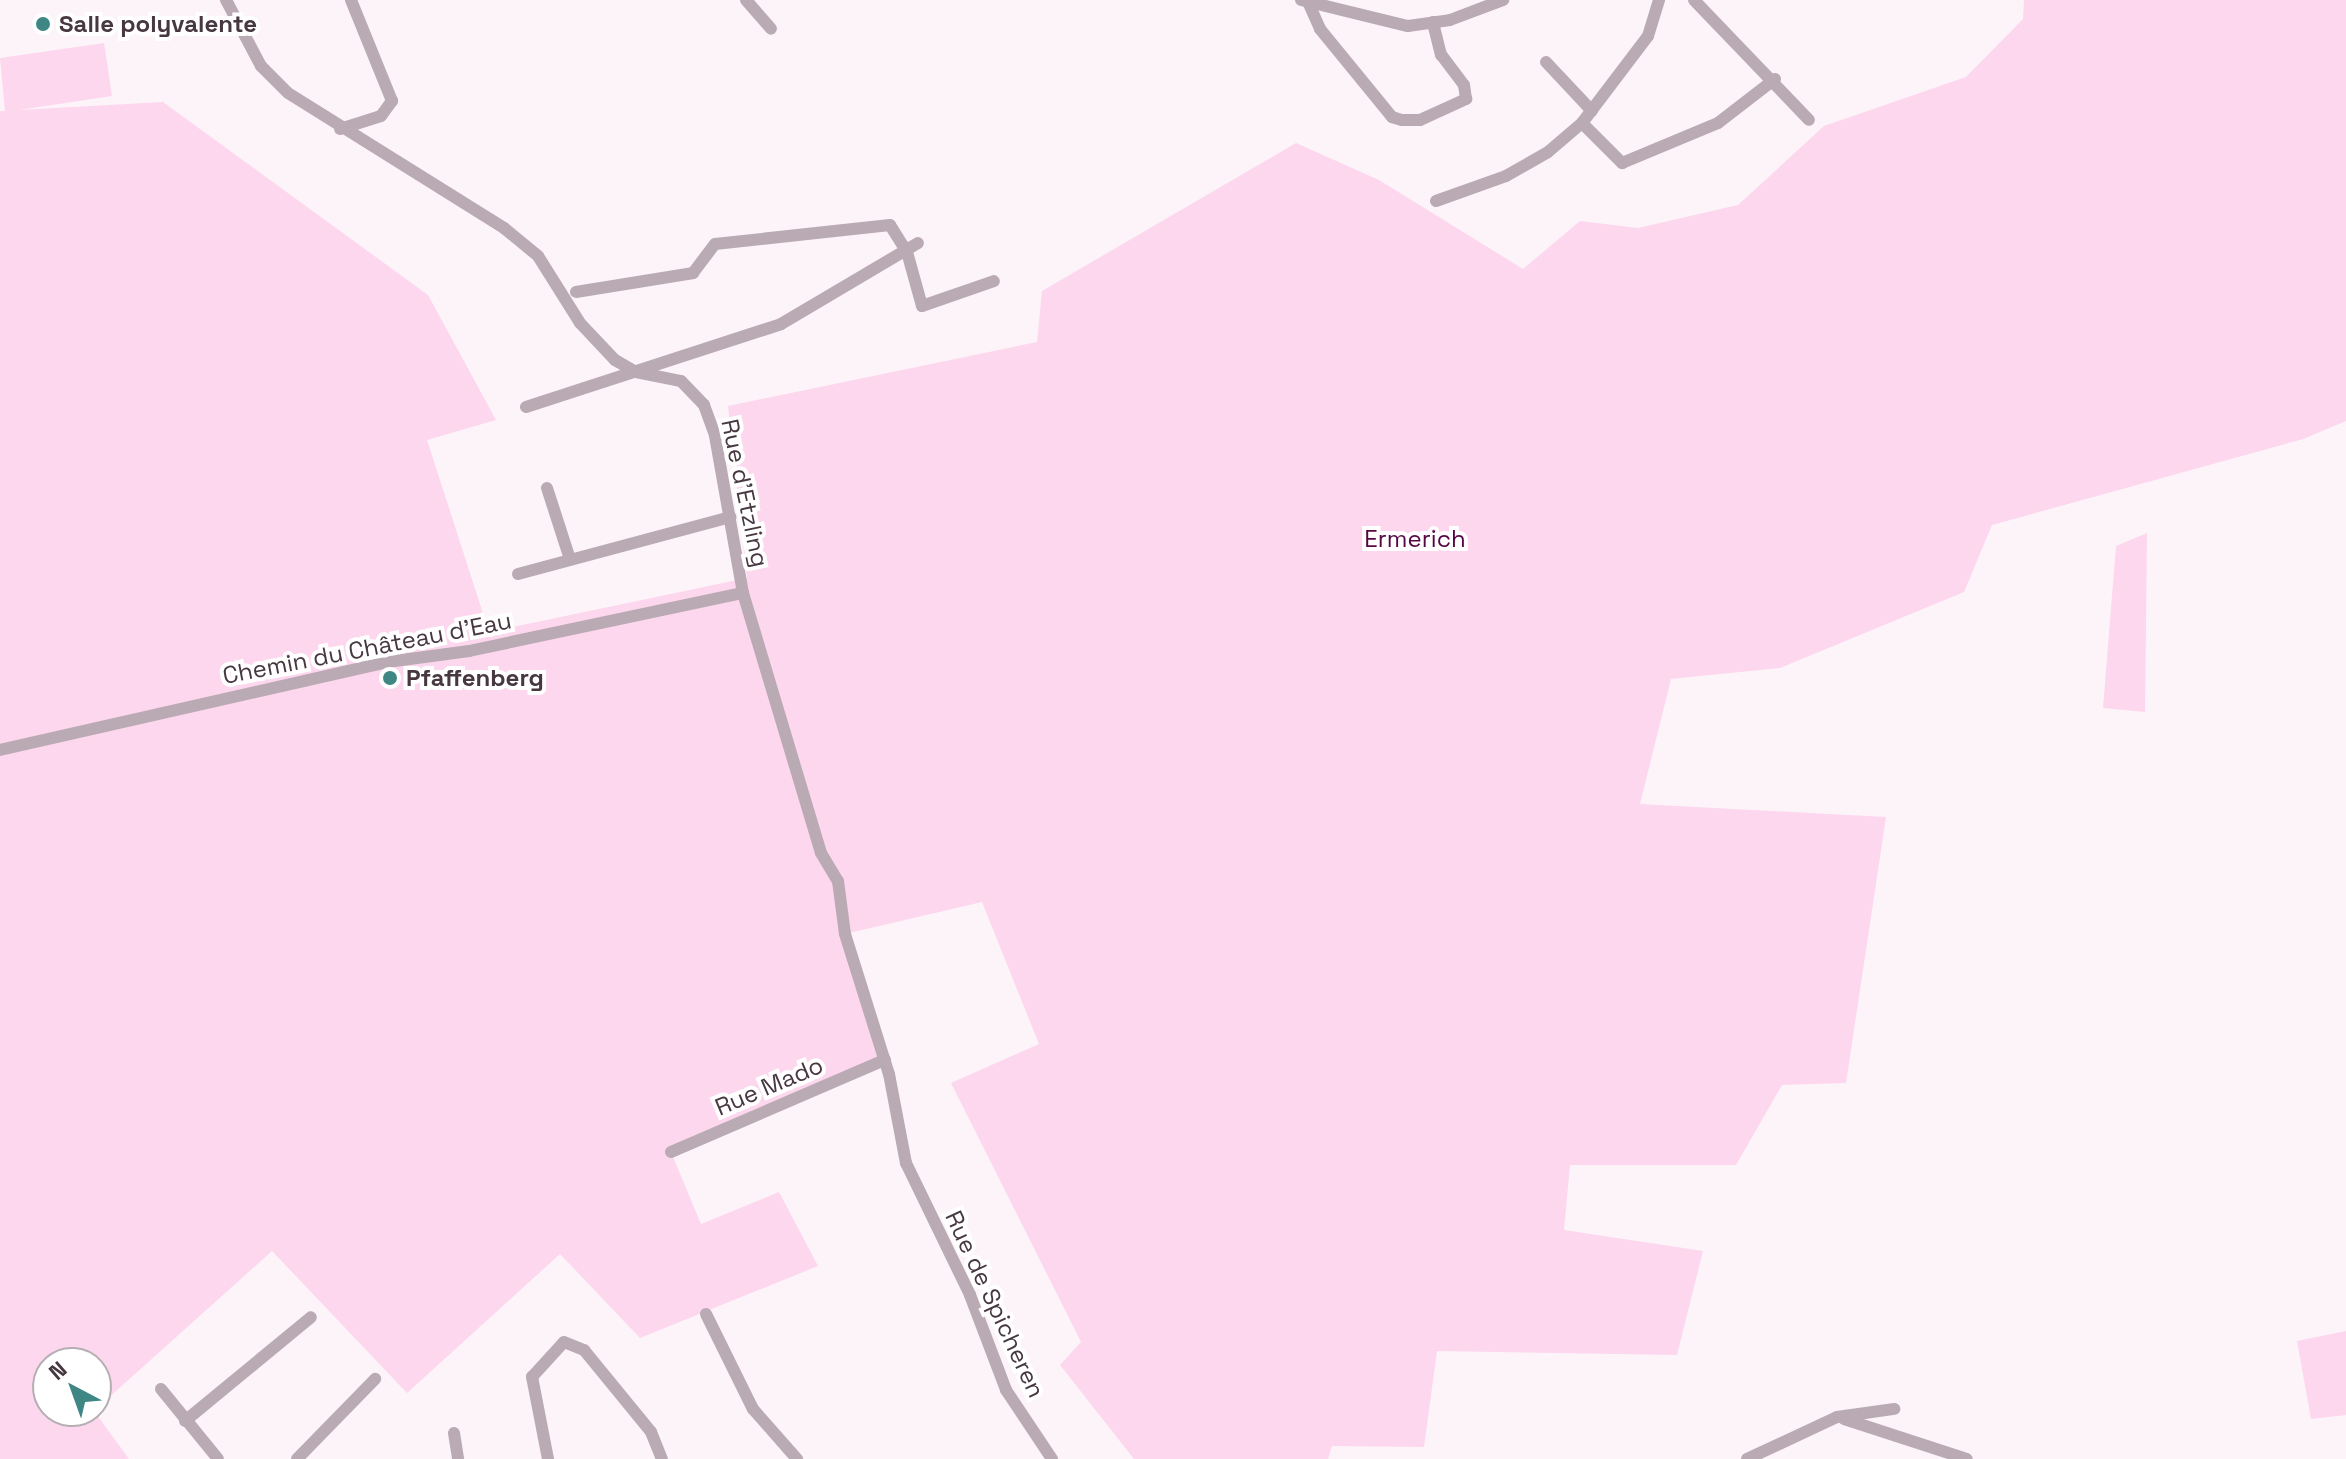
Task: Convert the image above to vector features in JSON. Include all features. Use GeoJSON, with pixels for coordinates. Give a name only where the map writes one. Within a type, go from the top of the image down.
{"type":"FeatureCollection","features":[{"type":"Feature","properties":{"kind":"street","name":"Rue d'Etzling"},"geometry":{"type":"LineString","coordinates":[[226,0],[261,66],[340,129],[470,203],[515,237],[538,256],[580,323],[615,360],[636,372],[681,381],[704,405],[715,436],[743,593],[821,853],[838,881],[845,934],[885,1060],[906,1163]]}},
{"type":"Feature","properties":{"kind":"street"},"geometry":{"type":"LineString","coordinates":[[340,129],[381,116],[392,101],[351,0]]}},
{"type":"Feature","properties":{"kind":"street"},"geometry":{"type":"LineString","coordinates":[[746,0],[771,29]]}},
{"type":"Feature","properties":{"kind":"street"},"geometry":{"type":"LineString","coordinates":[[1305,2],[1408,26],[1433,22],[1503,0]]}},
{"type":"Feature","properties":{"kind":"street"},"geometry":{"type":"LineString","coordinates":[[1436,201],[1506,176],[1548,152],[1582,123],[1648,36],[1659,0]]}},
{"type":"Feature","properties":{"kind":"street"},"geometry":{"type":"LineString","coordinates":[[1694,0],[1775,79],[1809,120]]}},
{"type":"Feature","properties":{"kind":"street"},"geometry":{"type":"LineString","coordinates":[[1305,2],[1320,29],[1392,117],[1402,120],[1420,120],[1466,99],[1464,85],[1441,55],[1433,22]]}},
{"type":"Feature","properties":{"kind":"street"},"geometry":{"type":"LineString","coordinates":[[1546,62],[1592,111]]}},
{"type":"Feature","properties":{"kind":"street"},"geometry":{"type":"LineString","coordinates":[[1582,123],[1622,163],[1718,123],[1775,79]]}},
{"type":"Feature","properties":{"kind":"street"},"geometry":{"type":"LineString","coordinates":[[576,292],[693,273],[715,244],[890,225],[907,252],[922,306],[994,281]]}},
{"type":"Feature","properties":{"kind":"street"},"geometry":{"type":"LineString","coordinates":[[526,407],[781,324],[918,243]]}},
{"type":"Feature","properties":{"kind":"street"},"geometry":{"type":"LineString","coordinates":[[547,488],[570,559]]}},
{"type":"Feature","properties":{"kind":"street"},"geometry":{"type":"LineString","coordinates":[[518,574],[730,517]]}},
{"type":"Feature","properties":{"kind":"street","name":"Chemin du Château d'Eau"},"geometry":{"type":"LineString","coordinates":[[0,750],[387,662],[469,651],[743,593]]}},
{"type":"Feature","properties":{"kind":"street","name":"Rue Mado"},"geometry":{"type":"LineString","coordinates":[[671,1152],[885,1060]]}},
{"type":"Feature","properties":{"kind":"street","name":"Rue de Spicheren"},"geometry":{"type":"LineString","coordinates":[[906,1163],[970,1295],[1006,1390],[1052,1459]]}},
{"type":"Feature","properties":{"kind":"street"},"geometry":{"type":"LineString","coordinates":[[706,1314],[753,1409],[797,1459]]}},
{"type":"Feature","properties":{"kind":"street"},"geometry":{"type":"LineString","coordinates":[[185,1421],[311,1317]]}},
{"type":"Feature","properties":{"kind":"street"},"geometry":{"type":"LineString","coordinates":[[548,1459],[532,1377],[564,1342],[584,1350],[651,1432],[662,1459]]}},
{"type":"Feature","properties":{"kind":"street"},"geometry":{"type":"LineString","coordinates":[[297,1459],[375,1379]]}},
{"type":"Feature","properties":{"kind":"street"},"geometry":{"type":"LineString","coordinates":[[161,1389],[218,1459]]}},
{"type":"Feature","properties":{"kind":"street"},"geometry":{"type":"LineString","coordinates":[[1747,1459],[1837,1417],[1894,1409]]}},
{"type":"Feature","properties":{"kind":"street"},"geometry":{"type":"LineString","coordinates":[[1837,1417],[1967,1459]]}},
{"type":"Feature","properties":{"kind":"street"},"geometry":{"type":"LineString","coordinates":[[454,1433],[458,1459]]}},
{"type":"Feature","properties":{"kind":"green space","name":"Ermerich"},"geometry":{"type":"Polygon","coordinates":[[[2024,0],[2346,0],[2346,421],[2303,439],[1992,525],[1964,592],[1780,668],[1671,679],[1640,804],[1886,817],[1846,1083],[1782,1085],[1736,1165],[1570,1165],[1564,1230],[1703,1251],[1677,1355],[1437,1351],[1424,1447],[1332,1446],[1328,1459],[1134,1459],[1060,1365],[1081,1342],[951,1083],[1039,1044],[982,902],[845,934],[885,1060],[671,1152],[701,1224],[779,1192],[818,1266],[640,1338],[560,1254],[407,1393],[272,1251],[112,1395],[112,1347],[32,1347],[32,1427],[106,1427],[129,1459],[0,1459],[0,111],[5,111],[0,58],[104,43],[112,96],[19,110],[163,102],[428,295],[496,420],[427,440],[489,632],[747,578],[728,406],[1037,342],[1042,291],[1296,143],[1379,180],[1523,269],[1580,221],[1638,228],[1738,205],[1824,126],[1966,77],[2023,19],[2024,0]]]}},
{"type":"Feature","properties":{"kind":"green space"},"geometry":{"type":"Polygon","coordinates":[[[2147,533],[2145,712],[2103,708],[2116,546],[2147,533]]]}},
{"type":"Feature","properties":{"kind":"green space"},"geometry":{"type":"Polygon","coordinates":[[[2346,1331],[2346,1415],[2311,1419],[2297,1341],[2346,1331]]]}},
{"type":"Feature","properties":{"kind":"place","name":"Salle polyvalente"},"geometry":{"type":"Point","coordinates":[43,24]}},
{"type":"Feature","properties":{"kind":"place","name":"Pfaffenberg"},"geometry":{"type":"Point","coordinates":[390,678]}}]}
